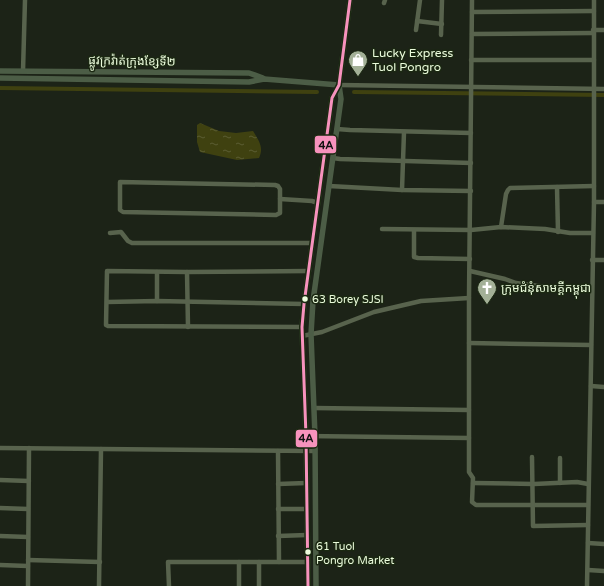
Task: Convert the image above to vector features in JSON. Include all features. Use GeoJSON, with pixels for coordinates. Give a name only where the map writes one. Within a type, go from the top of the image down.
{"type":"FeatureCollection","features":[{"type":"Feature","properties":{"kind":"main road"},"geometry":{"type":"LineString","coordinates":[[316,586],[315,436],[311,334],[313,301],[341,99],[339,85],[350,0]]}},
{"type":"Feature","properties":{"kind":"main road","name":"ផ្លូវក្រវ៉ាត់ក្រុងខ្សែទី២"},"geometry":{"type":"LineString","coordinates":[[0,71],[249,73],[264,78],[339,85]]}},
{"type":"Feature","properties":{"kind":"main road","name":"ផ្លូវក្រវ៉ាត់ក្រុងខ្សែទី២"},"geometry":{"type":"LineString","coordinates":[[0,78],[249,82],[264,78]]}},
{"type":"Feature","properties":{"kind":"main road"},"geometry":{"type":"LineString","coordinates":[[308,586],[306,436],[302,327],[332,98],[339,85]]}},
{"type":"Feature","properties":{"kind":"street"},"geometry":{"type":"LineString","coordinates":[[23,71],[25,0]]}},
{"type":"Feature","properties":{"kind":"street"},"geometry":{"type":"LineString","coordinates":[[416,30],[420,0]]}},
{"type":"Feature","properties":{"kind":"street"},"geometry":{"type":"LineString","coordinates":[[441,35],[442,0]]}},
{"type":"Feature","properties":{"kind":"street"},"geometry":{"type":"LineString","coordinates":[[472,0],[471,230],[469,298],[469,472],[473,478],[472,502],[476,506],[588,505]]}},
{"type":"Feature","properties":{"kind":"street"},"geometry":{"type":"LineString","coordinates":[[587,586],[594,202],[594,0]]}},
{"type":"Feature","properties":{"kind":"street"},"geometry":{"type":"LineString","coordinates":[[472,12],[594,11]]}},
{"type":"Feature","properties":{"kind":"street"},"geometry":{"type":"LineString","coordinates":[[417,21],[442,24]]}},
{"type":"Feature","properties":{"kind":"street"},"geometry":{"type":"LineString","coordinates":[[472,34],[593,32],[604,30]]}},
{"type":"Feature","properties":{"kind":"street"},"geometry":{"type":"LineString","coordinates":[[471,60],[594,60]]}},
{"type":"Feature","properties":{"kind":"street"},"geometry":{"type":"LineString","coordinates":[[339,85],[471,89],[604,89]]}},
{"type":"Feature","properties":{"kind":"street"},"geometry":{"type":"LineString","coordinates":[[337,129],[471,134]]}},
{"type":"Feature","properties":{"kind":"street"},"geometry":{"type":"LineString","coordinates":[[402,190],[404,132]]}},
{"type":"Feature","properties":{"kind":"street"},"geometry":{"type":"LineString","coordinates":[[333,158],[471,162]]}},
{"type":"Feature","properties":{"kind":"street"},"geometry":{"type":"LineString","coordinates":[[120,182],[275,185],[280,189],[280,199],[280,213],[276,215],[126,213],[120,210],[120,182]]}},
{"type":"Feature","properties":{"kind":"street"},"geometry":{"type":"LineString","coordinates":[[329,186],[402,190],[471,191]]}},
{"type":"Feature","properties":{"kind":"street"},"geometry":{"type":"LineString","coordinates":[[501,227],[508,190],[510,188],[594,186]]}},
{"type":"Feature","properties":{"kind":"street"},"geometry":{"type":"LineString","coordinates":[[557,187],[558,232]]}},
{"type":"Feature","properties":{"kind":"street"},"geometry":{"type":"LineString","coordinates":[[280,199],[312,201],[318,203]]}},
{"type":"Feature","properties":{"kind":"street"},"geometry":{"type":"LineString","coordinates":[[594,202],[604,202]]}},
{"type":"Feature","properties":{"kind":"street"},"geometry":{"type":"LineString","coordinates":[[382,229],[471,230],[501,227],[545,229],[558,232],[593,233]]}},
{"type":"Feature","properties":{"kind":"street"},"geometry":{"type":"LineString","coordinates":[[414,230],[414,256],[418,258],[470,260]]}},
{"type":"Feature","properties":{"kind":"street"},"geometry":{"type":"LineString","coordinates":[[110,233],[121,232],[128,241],[132,243],[312,243]]}},
{"type":"Feature","properties":{"kind":"street"},"geometry":{"type":"LineString","coordinates":[[592,260],[604,260]]}},
{"type":"Feature","properties":{"kind":"street"},"geometry":{"type":"LineString","coordinates":[[302,327],[108,326],[106,325],[107,271],[309,271]]}},
{"type":"Feature","properties":{"kind":"street"},"geometry":{"type":"LineString","coordinates":[[470,271],[516,283],[554,288]]}},
{"type":"Feature","properties":{"kind":"street"},"geometry":{"type":"LineString","coordinates":[[157,272],[157,301]]}},
{"type":"Feature","properties":{"kind":"street"},"geometry":{"type":"LineString","coordinates":[[187,272],[188,327]]}},
{"type":"Feature","properties":{"kind":"street"},"geometry":{"type":"LineString","coordinates":[[302,336],[322,332],[374,312],[398,306],[421,301],[469,298]]}},
{"type":"Feature","properties":{"kind":"street"},"geometry":{"type":"LineString","coordinates":[[107,302],[157,301],[304,304]]}},
{"type":"Feature","properties":{"kind":"street"},"geometry":{"type":"LineString","coordinates":[[469,343],[591,345]]}},
{"type":"Feature","properties":{"kind":"street"},"geometry":{"type":"LineString","coordinates":[[591,386],[604,387]]}},
{"type":"Feature","properties":{"kind":"street"},"geometry":{"type":"LineString","coordinates":[[314,408],[469,410]]}},
{"type":"Feature","properties":{"kind":"street"},"geometry":{"type":"LineString","coordinates":[[306,436],[469,438]]}},
{"type":"Feature","properties":{"kind":"street"},"geometry":{"type":"LineString","coordinates":[[0,448],[315,451]]}},
{"type":"Feature","properties":{"kind":"street"},"geometry":{"type":"LineString","coordinates":[[28,586],[29,448]]}},
{"type":"Feature","properties":{"kind":"street"},"geometry":{"type":"LineString","coordinates":[[99,586],[101,449]]}},
{"type":"Feature","properties":{"kind":"street"},"geometry":{"type":"LineString","coordinates":[[278,451],[278,562]]}},
{"type":"Feature","properties":{"kind":"street"},"geometry":{"type":"LineString","coordinates":[[532,457],[532,526],[588,526]]}},
{"type":"Feature","properties":{"kind":"street"},"geometry":{"type":"LineString","coordinates":[[560,458],[560,483]]}},
{"type":"Feature","properties":{"kind":"street"},"geometry":{"type":"LineString","coordinates":[[0,480],[28,481]]}},
{"type":"Feature","properties":{"kind":"street"},"geometry":{"type":"LineString","coordinates":[[278,484],[306,483]]}},
{"type":"Feature","properties":{"kind":"street"},"geometry":{"type":"LineString","coordinates":[[473,483],[588,484]]}},
{"type":"Feature","properties":{"kind":"street"},"geometry":{"type":"LineString","coordinates":[[0,508],[28,509]]}},
{"type":"Feature","properties":{"kind":"street"},"geometry":{"type":"LineString","coordinates":[[278,509],[307,509]]}},
{"type":"Feature","properties":{"kind":"street"},"geometry":{"type":"LineString","coordinates":[[278,536],[307,535]]}},
{"type":"Feature","properties":{"kind":"street"},"geometry":{"type":"LineString","coordinates":[[0,536],[28,537]]}},
{"type":"Feature","properties":{"kind":"street"},"geometry":{"type":"LineString","coordinates":[[588,544],[604,544]]}},
{"type":"Feature","properties":{"kind":"street"},"geometry":{"type":"LineString","coordinates":[[28,560],[100,562]]}},
{"type":"Feature","properties":{"kind":"street"},"geometry":{"type":"LineString","coordinates":[[169,586],[168,562],[307,562]]}},
{"type":"Feature","properties":{"kind":"street"},"geometry":{"type":"LineString","coordinates":[[239,562],[239,586]]}},
{"type":"Feature","properties":{"kind":"street"},"geometry":{"type":"LineString","coordinates":[[259,562],[259,586]]}},
{"type":"Feature","properties":{"kind":"street"},"geometry":{"type":"LineString","coordinates":[[0,565],[28,566]]}},
{"type":"Feature","properties":{"kind":"street"},"geometry":{"type":"LineString","coordinates":[[588,570],[604,571]]}},
{"type":"Feature","properties":{"kind":"water"},"geometry":{"type":"Polygon","coordinates":[[[200,123],[219,131],[236,133],[253,131],[261,147],[259,158],[237,160],[200,152],[197,142],[197,125],[200,123]]]}},
{"type":"Feature","properties":{"kind":"waterway"},"geometry":{"type":"LineString","coordinates":[[0,88],[317,92]]}},
{"type":"Feature","properties":{"kind":"waterway"},"geometry":{"type":"LineString","coordinates":[[354,92],[604,95]]}},
{"type":"Feature","properties":{"kind":"transit line","name":"4A"},"geometry":{"type":"LineString","coordinates":[[308,586],[306,436],[302,327],[332,98],[339,85],[350,0]]}},
{"type":"Feature","properties":{"kind":"place","name":"Lucky Express Tuol Pongro"},"geometry":{"type":"Point","coordinates":[358,77]}},
{"type":"Feature","properties":{"kind":"place","name":"63 Borey SJSI"},"geometry":{"type":"Point","coordinates":[305,299]}},
{"type":"Feature","properties":{"kind":"place","name":"ក្រុមជំនុំសាមគ្គីកម្ពុជា"},"geometry":{"type":"Point","coordinates":[487,305]}},
{"type":"Feature","properties":{"kind":"place","name":"61 Tuol Pongro Market"},"geometry":{"type":"Point","coordinates":[308,552]}}]}
